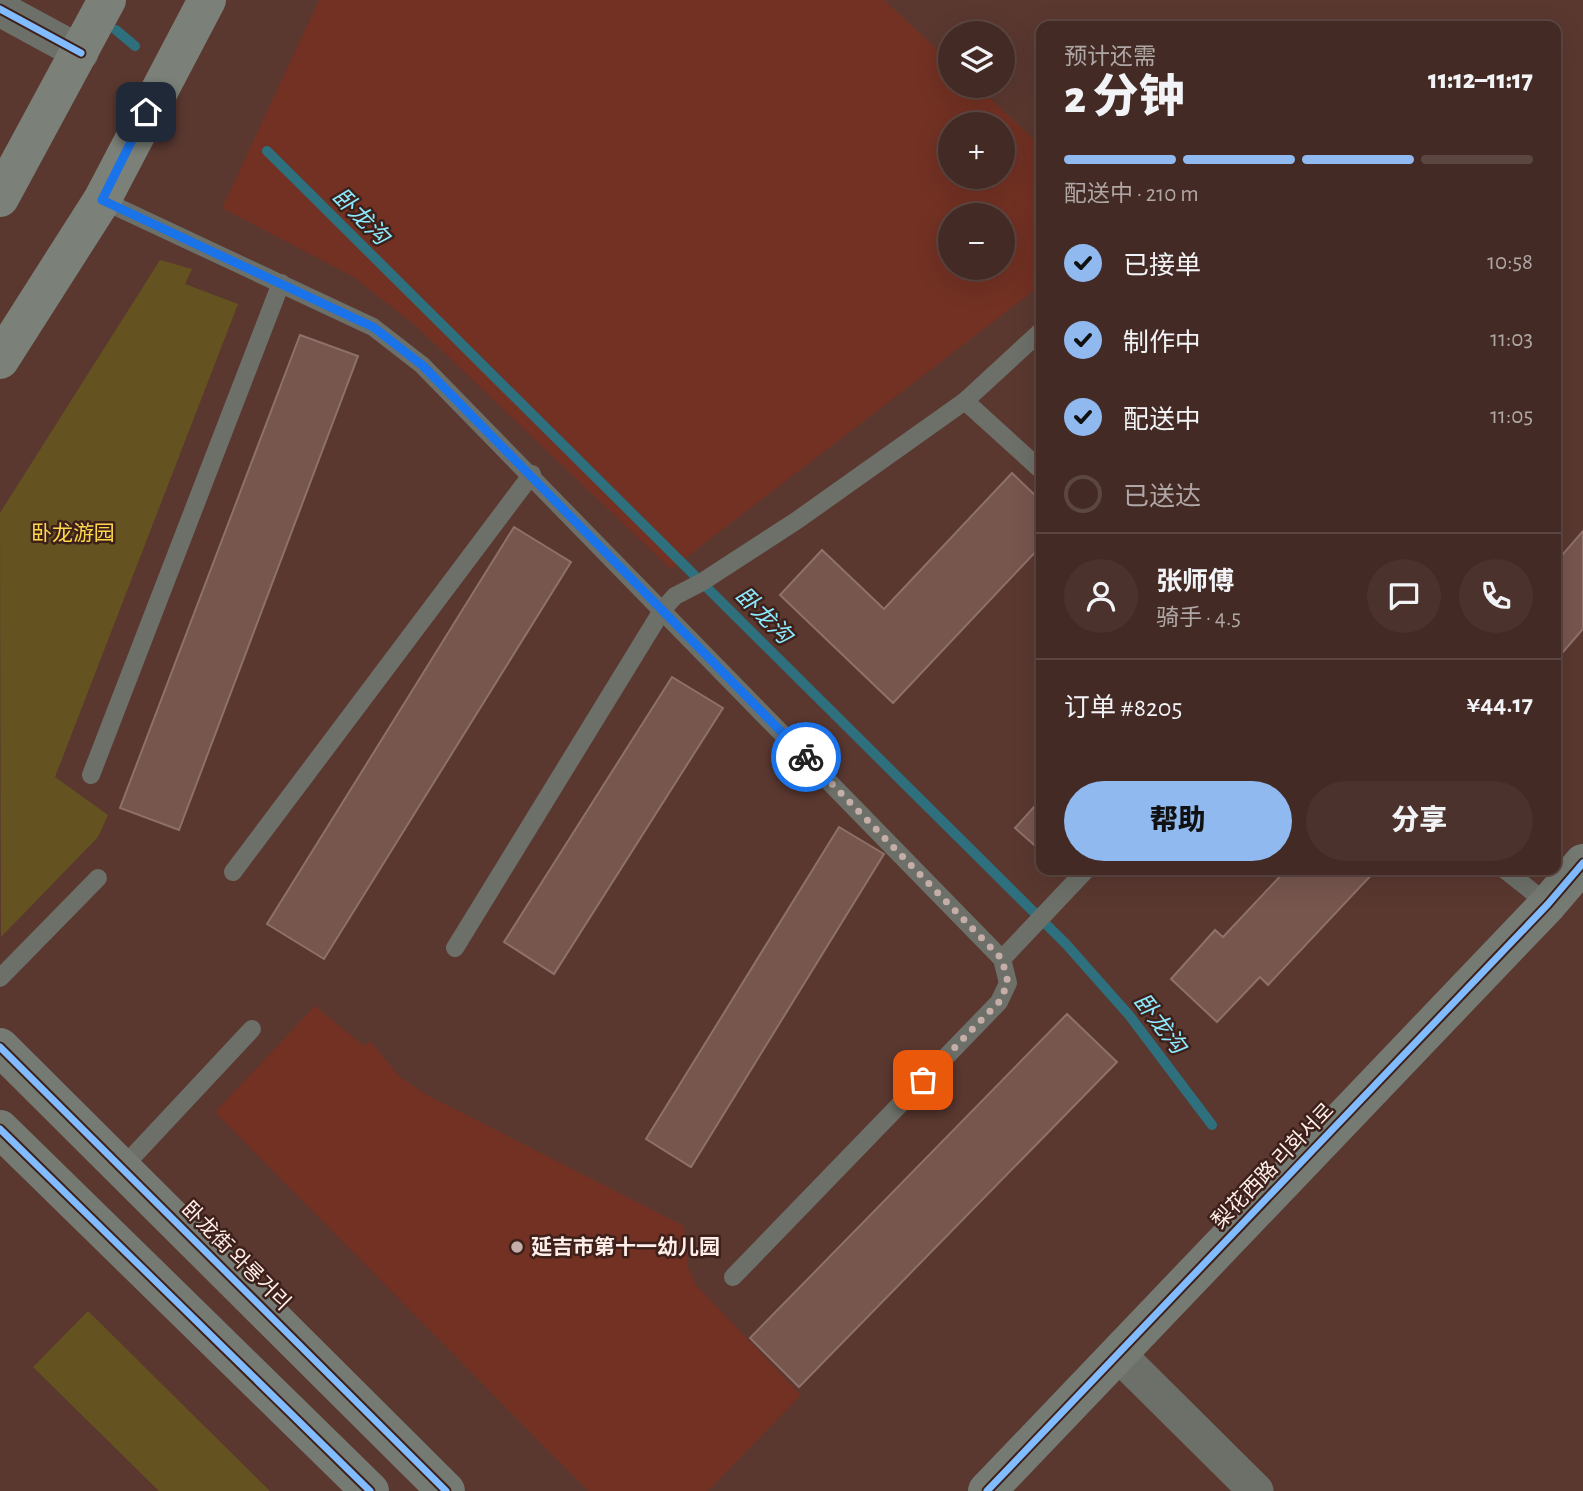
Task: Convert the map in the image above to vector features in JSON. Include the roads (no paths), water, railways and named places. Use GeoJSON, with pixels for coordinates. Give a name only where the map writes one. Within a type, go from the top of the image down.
{"type":"FeatureCollection","features":[{"type":"Feature","properties":{"kind":"main road"},"geometry":{"type":"LineString","coordinates":[[0,198],[107,0]]}},
{"type":"Feature","properties":{"kind":"main road"},"geometry":{"type":"LineString","coordinates":[[0,360],[102,200],[207,0]]}},
{"type":"Feature","properties":{"kind":"street"},"geometry":{"type":"LineString","coordinates":[[0,9],[80,53]]}},
{"type":"Feature","properties":{"kind":"street","name":"梨花西路 리화서로"},"geometry":{"type":"LineString","coordinates":[[987,1491],[1548,904],[1583,863]]}},
{"type":"Feature","properties":{"kind":"street","name":"卧龙街 와룡거리"},"geometry":{"type":"LineString","coordinates":[[0,1047],[446,1491]]}},
{"type":"Feature","properties":{"kind":"street"},"geometry":{"type":"LineString","coordinates":[[0,1129],[370,1491]]}},
{"type":"Feature","properties":{"kind":"street"},"geometry":{"type":"LineString","coordinates":[[1118,1354],[1256,1491]]}},
{"type":"Feature","properties":{"kind":"lane"},"geometry":{"type":"LineString","coordinates":[[102,200],[373,327],[451,392],[532,474],[669,602],[1002,959],[1008,983],[999,1002],[733,1277]]}},
{"type":"Feature","properties":{"kind":"lane"},"geometry":{"type":"LineString","coordinates":[[91,775],[281,283]]}},
{"type":"Feature","properties":{"kind":"lane"},"geometry":{"type":"LineString","coordinates":[[455,948],[669,602],[796,521],[965,401],[1036,336]]}},
{"type":"Feature","properties":{"kind":"lane"},"geometry":{"type":"LineString","coordinates":[[965,401],[1036,465]]}},
{"type":"Feature","properties":{"kind":"lane"},"geometry":{"type":"LineString","coordinates":[[233,872],[532,474]]}},
{"type":"Feature","properties":{"kind":"lane"},"geometry":{"type":"LineString","coordinates":[[1002,959],[1081,875]]}},
{"type":"Feature","properties":{"kind":"lane"},"geometry":{"type":"LineString","coordinates":[[1511,875],[1548,904]]}},
{"type":"Feature","properties":{"kind":"lane"},"geometry":{"type":"LineString","coordinates":[[0,978],[99,878]]}},
{"type":"Feature","properties":{"kind":"lane"},"geometry":{"type":"LineString","coordinates":[[123,1167],[252,1029]]}},
{"type":"Feature","properties":{"kind":"waterway","name":"卧龙沟"},"geometry":{"type":"LineString","coordinates":[[116,30],[135,46]]}},
{"type":"Feature","properties":{"kind":"waterway","name":"卧龙沟"},"geometry":{"type":"LineString","coordinates":[[267,151],[1066,944],[1129,1015],[1212,1125]]}},
{"type":"Feature","properties":{"kind":"place","name":"延吉市第十一幼儿园"},"geometry":{"type":"Point","coordinates":[517,1247]}},
{"type":"Feature","properties":{"kind":"park label","name":"卧龙游园"},"geometry":{"type":"Point","coordinates":[73,533]}}]}
